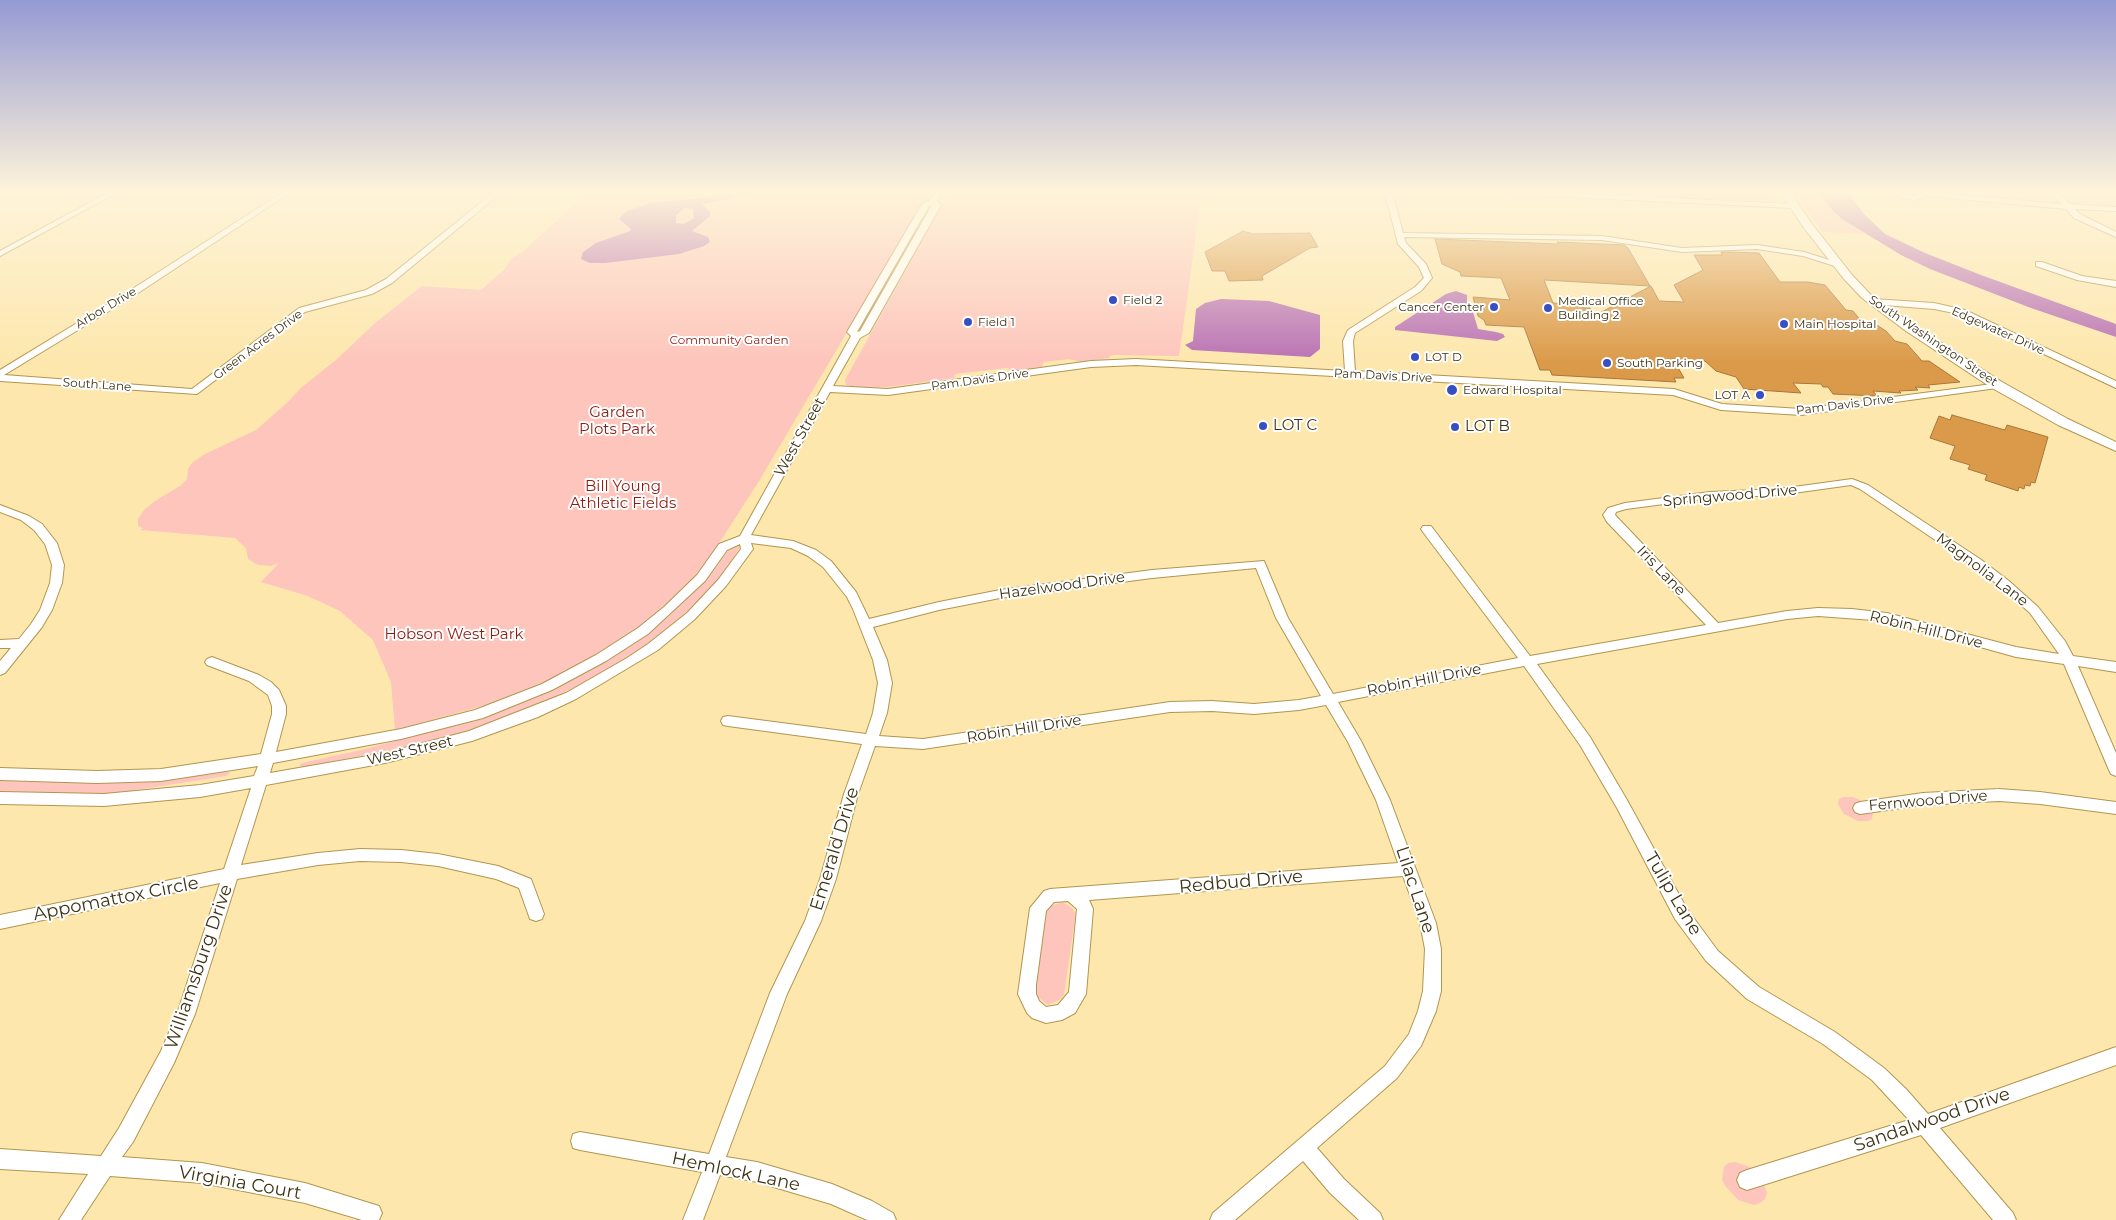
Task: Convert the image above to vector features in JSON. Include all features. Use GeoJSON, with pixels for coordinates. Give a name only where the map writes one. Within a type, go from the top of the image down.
{"type":"FeatureCollection","features":[{"type":"Feature","properties":{"kind":"main road","name":"South Washington Street"},"geometry":{"type":"LineString","coordinates":[[1826,249],[1859,290],[1874,302],[1997,385],[2043,412],[2116,448]]}},
{"type":"Feature","properties":{"kind":"street","name":"Arbor Drive"},"geometry":{"type":"LineString","coordinates":[[0,374],[126,297],[200,249]]}},
{"type":"Feature","properties":{"kind":"street","name":"Green Acres Drive"},"geometry":{"type":"LineString","coordinates":[[194,392],[302,310],[378,288],[399,274],[429,249]]}},
{"type":"Feature","properties":{"kind":"street","name":"West Street"},"geometry":{"type":"LineString","coordinates":[[0,774],[126,777],[161,775],[267,760],[401,734],[454,721],[512,702],[547,687],[600,658],[643,631],[682,598],[701,578],[724,547],[744,538],[856,336],[864,333],[912,249]]}},
{"type":"Feature","properties":{"kind":"street"},"geometry":{"type":"LineString","coordinates":[[1350,374],[1348,341],[1352,332],[1418,289],[1428,278],[1423,266],[1405,249]]}},
{"type":"Feature","properties":{"kind":"street"},"geometry":{"type":"LineString","coordinates":[[1667,249],[1712,249]]}},
{"type":"Feature","properties":{"kind":"street"},"geometry":{"type":"LineString","coordinates":[[1772,249],[1811,249]]}},
{"type":"Feature","properties":{"kind":"street"},"geometry":{"type":"LineString","coordinates":[[1786,250],[1817,256],[1838,264]]}},
{"type":"Feature","properties":{"kind":"street"},"geometry":{"type":"LineString","coordinates":[[2038,264],[2080,278],[2116,284]]}},
{"type":"Feature","properties":{"kind":"street","name":"Edgewater Drive"},"geometry":{"type":"LineString","coordinates":[[1874,302],[1934,306],[1962,312],[2116,385]]}},
{"type":"Feature","properties":{"kind":"street","name":"Pam Davis Drive"},"geometry":{"type":"LineString","coordinates":[[827,389],[876,392],[894,391],[1091,364],[1136,362],[1674,392],[1721,408],[1801,412],[1997,385]]}},
{"type":"Feature","properties":{"kind":"street","name":"South Lane"},"geometry":{"type":"LineString","coordinates":[[0,378],[194,392]]}},
{"type":"Feature","properties":{"kind":"street","name":"Springwood Drive"},"geometry":{"type":"LineString","coordinates":[[1610,512],[1625,506],[1710,495],[1779,492],[1852,482]]}},
{"type":"Feature","properties":{"kind":"street","name":"Magnolia Lane"},"geometry":{"type":"LineString","coordinates":[[1852,482],[1864,487],[2005,584],[2034,610],[2046,625],[2078,678],[2116,770]]}},
{"type":"Feature","properties":{"kind":"street"},"geometry":{"type":"LineString","coordinates":[[0,508],[25,518],[38,527],[51,543],[58,564],[56,583],[46,610],[23,643],[0,670]]}},
{"type":"Feature","properties":{"kind":"street","name":"Iris Lane"},"geometry":{"type":"LineString","coordinates":[[1610,512],[1611,520],[1716,628]]}},
{"type":"Feature","properties":{"kind":"street","name":"Tulip Lane"},"geometry":{"type":"LineString","coordinates":[[1428,528],[1553,694],[1585,741],[1622,804],[1681,914],[1712,956],[1753,993],[1828,1038],[1878,1074],[1900,1095],[2006,1220]]}},
{"type":"Feature","properties":{"kind":"street","name":"West Street"},"geometry":{"type":"LineString","coordinates":[[0,798],[68,801],[136,798],[200,791],[385,758],[436,746],[499,726],[571,696],[653,647],[696,611],[722,583],[747,549],[744,538]]}},
{"type":"Feature","properties":{"kind":"street","name":"Emerald Drive"},"geometry":{"type":"LineString","coordinates":[[693,1220],[779,993],[813,921],[828,880],[851,794],[880,713],[885,683],[880,660],[866,624],[852,595],[835,573],[820,558],[792,545],[744,538]]}},
{"type":"Feature","properties":{"kind":"street","name":"Hazelwood Drive"},"geometry":{"type":"LineString","coordinates":[[866,624],[1000,594],[1152,574],[1260,564]]}},
{"type":"Feature","properties":{"kind":"street","name":"Lilac Lane"},"geometry":{"type":"LineString","coordinates":[[1220,1220],[1391,1072],[1415,1040],[1427,1011],[1432,992],[1434,949],[1428,923],[1410,869],[1371,773],[1282,618],[1260,564]]}},
{"type":"Feature","properties":{"kind":"street","name":"Robin Hill Drive"},"geometry":{"type":"LineString","coordinates":[[728,721],[894,743],[923,744],[1154,708],[1212,706],[1273,708],[1787,615],[1818,612],[1860,614],[1904,621],[2016,652],[2116,667]]}},
{"type":"Feature","properties":{"kind":"street"},"geometry":{"type":"LineString","coordinates":[[0,644],[23,643]]}},
{"type":"Feature","properties":{"kind":"street","name":"Williamsburg Drive"},"geometry":{"type":"LineString","coordinates":[[69,1220],[107,1165],[148,1096],[175,1040],[189,1005],[261,781],[279,714],[274,693],[266,685],[254,678],[212,662]]}},
{"type":"Feature","properties":{"kind":"street","name":"Fernwood Drive"},"geometry":{"type":"LineString","coordinates":[[1860,808],[1923,799],[1999,795],[2040,798],[2116,808]]}},
{"type":"Feature","properties":{"kind":"street","name":"Appomattox Circle"},"geometry":{"type":"LineString","coordinates":[[0,922],[231,874],[318,859],[360,855],[401,856],[438,860],[498,873],[526,884],[536,914]]}},
{"type":"Feature","properties":{"kind":"street","name":"Redbud Drive"},"geometry":{"type":"LineString","coordinates":[[1073,896],[1083,903],[1085,909],[1077,994],[1070,1007],[1062,1012],[1046,1014],[1038,1012],[1033,1007],[1027,994],[1038,908],[1050,896],[1065,894],[1073,896],[1410,869]]}},
{"type":"Feature","properties":{"kind":"street","name":"Sandalwood Drive"},"geometry":{"type":"LineString","coordinates":[[1747,1180],[1925,1124],[2116,1056]]}},
{"type":"Feature","properties":{"kind":"street","name":"Hemlock Lane"},"geometry":{"type":"LineString","coordinates":[[580,1141],[757,1172],[824,1192],[866,1208],[886,1220]]}},
{"type":"Feature","properties":{"kind":"street"},"geometry":{"type":"LineString","coordinates":[[1303,1147],[1337,1186],[1373,1220]]}},
{"type":"Feature","properties":{"kind":"street","name":"Virginia Court"},"geometry":{"type":"LineString","coordinates":[[0,1159],[202,1173],[305,1193],[372,1213]]}},
{"type":"Feature","properties":{"kind":"green space","name":"Garden Plots Park"},"geometry":{"type":"Polygon","coordinates":[[[526,249],[896,249],[759,481],[711,556],[688,584],[635,631],[576,666],[536,686],[486,705],[395,730],[391,682],[373,640],[340,611],[308,596],[261,582],[279,563],[271,566],[258,565],[248,559],[246,548],[235,538],[140,530],[143,528],[138,526],[138,519],[144,510],[155,501],[180,486],[187,479],[188,469],[192,463],[203,455],[256,430],[375,323],[422,286],[481,290],[505,269],[510,260],[526,249]]]}},
{"type":"Feature","properties":{"kind":"green space"},"geometry":{"type":"Polygon","coordinates":[[[918,249],[1194,249],[1179,356],[1113,355],[1110,358],[1080,362],[1069,359],[1044,362],[1042,365],[1044,366],[1013,371],[1007,368],[956,374],[954,376],[956,378],[888,387],[857,387],[846,385],[845,380],[918,249]]]}},
{"type":"Feature","properties":{"kind":"green space"},"geometry":{"type":"Polygon","coordinates":[[[741,545],[725,572],[708,592],[683,615],[643,647],[586,682],[526,710],[461,733],[385,751],[303,767],[299,766],[302,763],[477,720],[578,677],[629,647],[667,618],[708,578],[728,551],[741,545]]]}},
{"type":"Feature","properties":{"kind":"green space"},"geometry":{"type":"Polygon","coordinates":[[[230,773],[226,776],[110,794],[0,792],[0,781],[113,783],[159,781],[230,773]]]}},
{"type":"Feature","properties":{"kind":"green space"},"geometry":{"type":"Polygon","coordinates":[[[1853,797],[1864,802],[1873,812],[1872,819],[1858,821],[1844,814],[1838,804],[1839,799],[1853,797]]]}},
{"type":"Feature","properties":{"kind":"green space"},"geometry":{"type":"Polygon","coordinates":[[[1063,902],[1072,908],[1075,913],[1064,995],[1059,1000],[1048,1005],[1034,994],[1046,911],[1050,906],[1063,902]]]}},
{"type":"Feature","properties":{"kind":"green space"},"geometry":{"type":"Polygon","coordinates":[[[1735,1162],[1750,1167],[1762,1179],[1767,1193],[1765,1199],[1760,1203],[1754,1205],[1738,1200],[1726,1187],[1722,1180],[1724,1167],[1728,1163],[1735,1162]]]}},
{"type":"Feature","properties":{"kind":"shaded area"},"geometry":{"type":"Polygon","coordinates":[[[587,249],[695,249],[679,254],[605,263],[590,263],[581,259],[583,252],[587,249]]]}},
{"type":"Feature","properties":{"kind":"shaded area"},"geometry":{"type":"Polygon","coordinates":[[[1891,249],[1916,249],[1981,275],[2116,324],[2116,337],[2031,308],[1930,269],[1891,249]]]}},
{"type":"Feature","properties":{"kind":"shaded area"},"geometry":{"type":"Polygon","coordinates":[[[1456,291],[1467,295],[1467,309],[1473,312],[1478,329],[1503,334],[1505,337],[1497,341],[1395,330],[1395,327],[1446,294],[1456,291]]]}},
{"type":"Feature","properties":{"kind":"shaded area"},"geometry":{"type":"Polygon","coordinates":[[[1221,299],[1269,301],[1320,315],[1320,349],[1310,357],[1192,350],[1185,345],[1193,341],[1196,309],[1205,303],[1221,299]]]}},
{"type":"Feature","properties":{"kind":"building"},"geometry":{"type":"Polygon","coordinates":[[[1211,249],[1308,249],[1262,276],[1263,280],[1229,281],[1225,271],[1212,271],[1205,252],[1211,249]]]}},
{"type":"Feature","properties":{"kind":"building"},"geometry":{"type":"Polygon","coordinates":[[[1438,249],[1629,249],[1650,286],[1544,280],[1553,303],[1582,305],[1583,308],[1590,308],[1594,316],[1651,286],[1659,301],[1684,302],[1674,285],[1703,270],[1694,255],[1722,255],[1721,252],[1759,253],[1780,282],[1808,282],[1825,285],[1846,310],[1853,311],[1862,322],[1872,322],[1886,331],[1895,341],[1907,344],[1922,361],[1929,361],[1960,382],[1928,385],[1930,388],[1915,387],[1918,390],[1899,391],[1901,393],[1873,391],[1877,396],[1833,394],[1828,387],[1823,387],[1821,384],[1793,383],[1801,393],[1744,389],[1736,377],[1716,371],[1705,361],[1673,359],[1684,378],[1674,378],[1676,382],[1552,375],[1550,370],[1540,370],[1524,327],[1486,325],[1484,320],[1478,316],[1473,297],[1510,300],[1501,278],[1461,276],[1460,272],[1442,264],[1438,249]]]}},
{"type":"Feature","properties":{"kind":"building"},"geometry":{"type":"Polygon","coordinates":[[[1952,415],[2005,430],[2007,425],[2048,437],[2035,483],[2031,482],[2030,486],[2025,485],[2024,489],[2019,487],[2018,491],[1985,480],[1987,475],[1968,469],[1970,465],[1950,459],[1955,446],[1930,438],[1939,416],[1950,420],[1952,415]]]}},
{"type":"Feature","properties":{"kind":"place","name":"Field 2"},"geometry":{"type":"Point","coordinates":[1113,300]}},
{"type":"Feature","properties":{"kind":"place","name":"Cancer Center"},"geometry":{"type":"Point","coordinates":[1494,307]}},
{"type":"Feature","properties":{"kind":"place","name":"Medical Office Building 2"},"geometry":{"type":"Point","coordinates":[1548,308]}},
{"type":"Feature","properties":{"kind":"place","name":"Field 1"},"geometry":{"type":"Point","coordinates":[968,322]}},
{"type":"Feature","properties":{"kind":"place","name":"Main Hospital"},"geometry":{"type":"Point","coordinates":[1784,324]}},
{"type":"Feature","properties":{"kind":"place","name":"LOT D"},"geometry":{"type":"Point","coordinates":[1415,357]}},
{"type":"Feature","properties":{"kind":"place","name":"South Parking"},"geometry":{"type":"Point","coordinates":[1607,363]}},
{"type":"Feature","properties":{"kind":"place","name":"Edward Hospital"},"geometry":{"type":"Point","coordinates":[1452,390]}},
{"type":"Feature","properties":{"kind":"place","name":"LOT A"},"geometry":{"type":"Point","coordinates":[1760,395]}},
{"type":"Feature","properties":{"kind":"place","name":"LOT C"},"geometry":{"type":"Point","coordinates":[1263,426]}},
{"type":"Feature","properties":{"kind":"place","name":"LOT B"},"geometry":{"type":"Point","coordinates":[1455,427]}},
{"type":"Feature","properties":{"kind":"park label","name":"Community Garden"},"geometry":{"type":"Point","coordinates":[729,340]}},
{"type":"Feature","properties":{"kind":"park label","name":"Bill Young Athletic Fields"},"geometry":{"type":"Point","coordinates":[623,496]}},
{"type":"Feature","properties":{"kind":"park label","name":"Hobson West Park"},"geometry":{"type":"Point","coordinates":[454,635]}}]}
